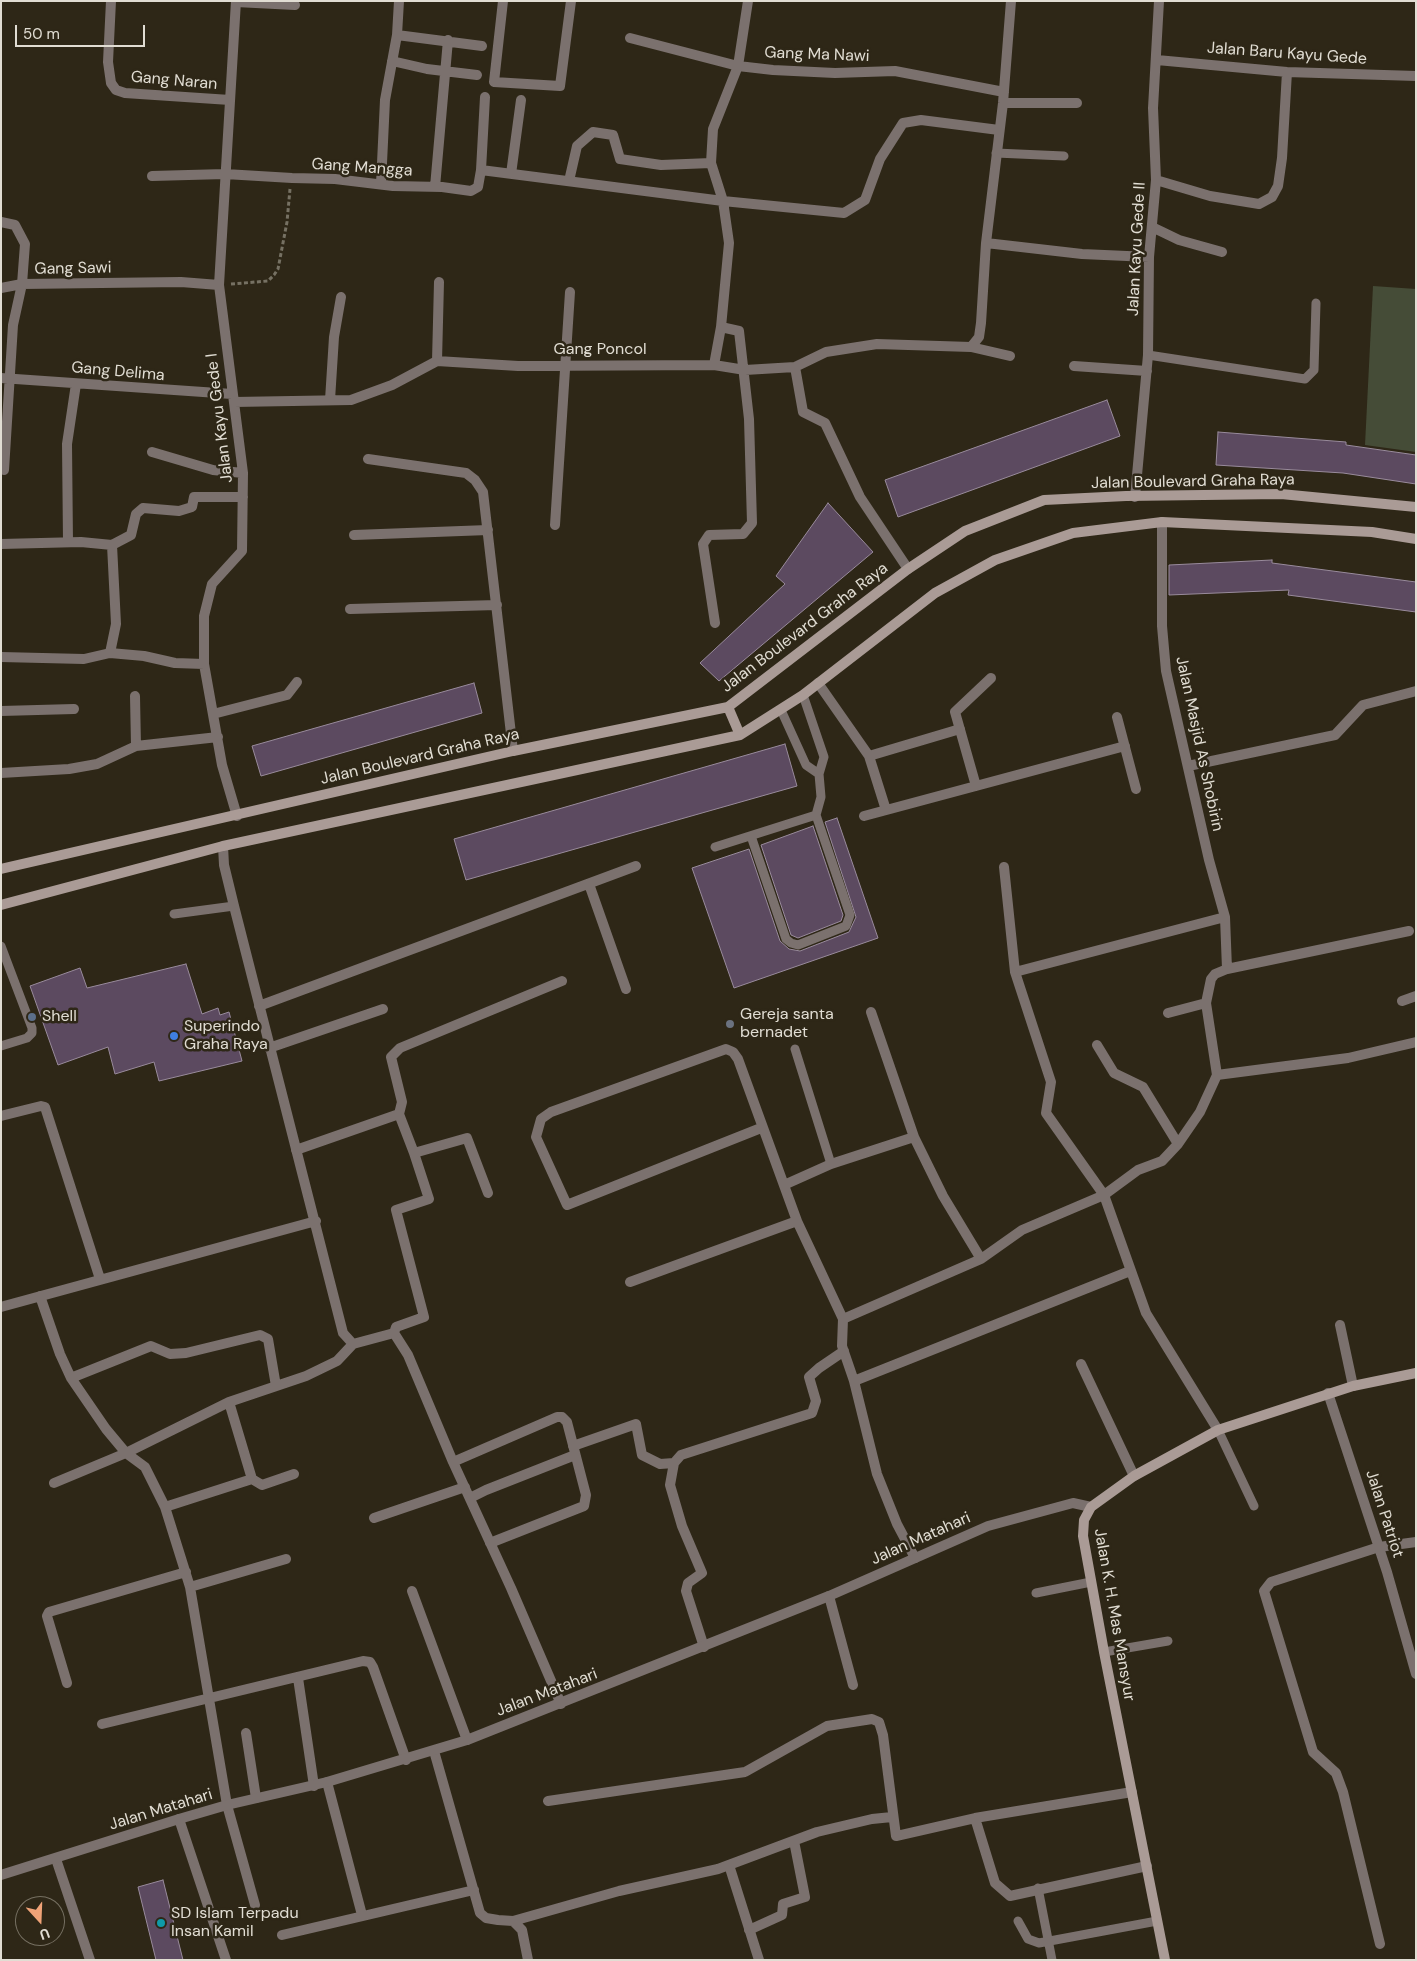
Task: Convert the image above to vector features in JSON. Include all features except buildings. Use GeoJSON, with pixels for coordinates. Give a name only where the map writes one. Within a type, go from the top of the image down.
{"type":"FeatureCollection","features":[{"type":"Feature","properties":{"kind":"main road","name":"Jalan Boulevard Graha Raya"},"geometry":{"type":"LineString","coordinates":[[1,869],[513,751],[728,707],[908,568],[966,531],[1044,500],[1281,494],[1416,507]]}},
{"type":"Feature","properties":{"kind":"main road"},"geometry":{"type":"LineString","coordinates":[[1,905],[222,846],[740,735],[803,695],[935,594],[995,560],[1073,533],[1162,522],[1372,532],[1416,539]]}},
{"type":"Feature","properties":{"kind":"main road"},"geometry":{"type":"LineString","coordinates":[[728,707],[740,735]]}},
{"type":"Feature","properties":{"kind":"main road","name":"Jalan K. H. Mas Mansyur"},"geometry":{"type":"LineString","coordinates":[[1165,1960],[1091,1582],[1083,1536],[1084,1520],[1091,1507],[1134,1476],[1218,1430],[1328,1393],[1416,1373]]}},
{"type":"Feature","properties":{"kind":"street","name":"Gang Naran"},"geometry":{"type":"LineString","coordinates":[[111,1],[108,62],[111,83],[116,90],[125,93],[230,100]]}},
{"type":"Feature","properties":{"kind":"street"},"geometry":{"type":"LineString","coordinates":[[380,184],[385,100],[397,35],[399,1]]}},
{"type":"Feature","properties":{"kind":"street"},"geometry":{"type":"LineString","coordinates":[[503,1],[494,82],[560,86],[571,1]]}},
{"type":"Feature","properties":{"kind":"street"},"geometry":{"type":"LineString","coordinates":[[714,366],[721,327],[729,243],[723,201],[711,163],[713,129],[738,66],[748,1]]}},
{"type":"Feature","properties":{"kind":"street"},"geometry":{"type":"LineString","coordinates":[[971,347],[979,337],[986,243],[1003,103],[1011,1]]}},
{"type":"Feature","properties":{"kind":"street","name":"Jalan Kayu Gede II"},"geometry":{"type":"LineString","coordinates":[[1135,497],[1148,355],[1149,257],[1156,180],[1153,108],[1159,1]]}},
{"type":"Feature","properties":{"kind":"street"},"geometry":{"type":"LineString","coordinates":[[236,2],[294,5]]}},
{"type":"Feature","properties":{"kind":"street","name":"Jalan Kayu Gede I"},"geometry":{"type":"LineString","coordinates":[[236,2],[219,284],[244,473],[242,551],[212,584],[204,616],[204,664],[222,766],[237,816]]}},
{"type":"Feature","properties":{"kind":"street"},"geometry":{"type":"LineString","coordinates":[[397,35],[448,40],[482,46]]}},
{"type":"Feature","properties":{"kind":"street","name":"Gang Ma Nawi"},"geometry":{"type":"LineString","coordinates":[[630,38],[738,66],[835,73],[895,71],[1004,92]]}},
{"type":"Feature","properties":{"kind":"street"},"geometry":{"type":"LineString","coordinates":[[435,187],[448,40]]}},
{"type":"Feature","properties":{"kind":"street","name":"Jalan Baru Kayu Gede"},"geometry":{"type":"LineString","coordinates":[[1156,60],[1287,72],[1416,76]]}},
{"type":"Feature","properties":{"kind":"street"},"geometry":{"type":"LineString","coordinates":[[392,61],[477,75]]}},
{"type":"Feature","properties":{"kind":"street"},"geometry":{"type":"LineString","coordinates":[[1156,180],[1210,196],[1259,204],[1272,196],[1278,186],[1282,158],[1287,72]]}},
{"type":"Feature","properties":{"kind":"street"},"geometry":{"type":"LineString","coordinates":[[485,97],[480,170],[723,201],[844,214],[865,200],[880,159],[903,123],[921,120],[999,130]]}},
{"type":"Feature","properties":{"kind":"street"},"geometry":{"type":"LineString","coordinates":[[511,174],[521,100]]}},
{"type":"Feature","properties":{"kind":"street"},"geometry":{"type":"LineString","coordinates":[[1003,103],[1077,103]]}},
{"type":"Feature","properties":{"kind":"street"},"geometry":{"type":"LineString","coordinates":[[570,181],[577,146],[593,132],[613,135],[620,159],[661,165],[711,163]]}},
{"type":"Feature","properties":{"kind":"street","name":"Gang Mangga"},"geometry":{"type":"LineString","coordinates":[[152,176],[225,174],[335,179],[380,184],[475,189],[478,187],[480,170]]}},
{"type":"Feature","properties":{"kind":"street"},"geometry":{"type":"LineString","coordinates":[[1,222],[15,225],[25,244],[22,284],[1,288]]}},
{"type":"Feature","properties":{"kind":"street"},"geometry":{"type":"LineString","coordinates":[[1152,227],[1179,240],[1222,252]]}},
{"type":"Feature","properties":{"kind":"street"},"geometry":{"type":"LineString","coordinates":[[986,243],[1082,254],[1149,257]]}},
{"type":"Feature","properties":{"kind":"street","name":"Gang Sawi"},"geometry":{"type":"LineString","coordinates":[[4,470],[6,378],[13,325],[22,284],[181,282],[219,284]]}},
{"type":"Feature","properties":{"kind":"street"},"geometry":{"type":"LineString","coordinates":[[233,398],[351,400],[392,385],[437,361],[440,282]]}},
{"type":"Feature","properties":{"kind":"street"},"geometry":{"type":"LineString","coordinates":[[555,526],[567,364],[570,292]]}},
{"type":"Feature","properties":{"kind":"street"},"geometry":{"type":"LineString","coordinates":[[330,400],[334,337],[340,297]]}},
{"type":"Feature","properties":{"kind":"street"},"geometry":{"type":"LineString","coordinates":[[715,623],[703,544],[709,535],[743,534],[752,524],[750,419],[739,331],[721,327]]}},
{"type":"Feature","properties":{"kind":"street","name":"Gang Poncol"},"geometry":{"type":"LineString","coordinates":[[437,361],[518,366],[567,364],[714,366],[745,370],[795,367],[826,352],[878,344],[971,347],[1010,356]]}},
{"type":"Feature","properties":{"kind":"street"},"geometry":{"type":"LineString","coordinates":[[1074,366],[1147,371]]}},
{"type":"Feature","properties":{"kind":"street"},"geometry":{"type":"LineString","coordinates":[[795,367],[803,412],[825,423],[832,433],[849,478],[908,568]]}},
{"type":"Feature","properties":{"kind":"street","name":"Gang Delima"},"geometry":{"type":"LineString","coordinates":[[6,378],[233,398]]}},
{"type":"Feature","properties":{"kind":"street"},"geometry":{"type":"LineString","coordinates":[[68,542],[67,444],[76,384]]}},
{"type":"Feature","properties":{"kind":"street"},"geometry":{"type":"LineString","coordinates":[[152,452],[213,470],[244,473]]}},
{"type":"Feature","properties":{"kind":"street"},"geometry":{"type":"LineString","coordinates":[[368,459],[466,473],[475,480],[483,492],[513,751]]}},
{"type":"Feature","properties":{"kind":"street"},"geometry":{"type":"LineString","coordinates":[[1,544],[68,542],[112,545],[131,535],[136,514],[143,508],[179,511],[192,507],[194,497],[243,497]]}},
{"type":"Feature","properties":{"kind":"street","name":"Jalan Masjid As Shobirin"},"geometry":{"type":"LineString","coordinates":[[1162,522],[1162,626],[1166,671],[1209,860],[1225,916],[1227,969]]}},
{"type":"Feature","properties":{"kind":"street"},"geometry":{"type":"LineString","coordinates":[[354,535],[488,530]]}},
{"type":"Feature","properties":{"kind":"street"},"geometry":{"type":"LineString","coordinates":[[110,653],[116,624],[112,545]]}},
{"type":"Feature","properties":{"kind":"street"},"geometry":{"type":"LineString","coordinates":[[350,609],[497,605]]}},
{"type":"Feature","properties":{"kind":"street"},"geometry":{"type":"LineString","coordinates":[[1,658],[84,659],[110,653],[144,656],[175,663],[204,664]]}},
{"type":"Feature","properties":{"kind":"street"},"geometry":{"type":"LineString","coordinates":[[976,786],[955,712],[991,678]]}},
{"type":"Feature","properties":{"kind":"street"},"geometry":{"type":"LineString","coordinates":[[213,714],[287,695],[297,682]]}},
{"type":"Feature","properties":{"kind":"street"},"geometry":{"type":"LineString","coordinates":[[818,683],[869,756],[886,810]]}},
{"type":"Feature","properties":{"kind":"street"},"geometry":{"type":"LineString","coordinates":[[1188,766],[1335,735],[1363,705],[1416,691]]}},
{"type":"Feature","properties":{"kind":"street"},"geometry":{"type":"LineString","coordinates":[[134,696],[136,746]]}},
{"type":"Feature","properties":{"kind":"street"},"geometry":{"type":"LineString","coordinates":[[1,711],[74,709]]}},
{"type":"Feature","properties":{"kind":"street"},"geometry":{"type":"LineString","coordinates":[[1117,717],[1136,789]]}},
{"type":"Feature","properties":{"kind":"street"},"geometry":{"type":"LineString","coordinates":[[869,756],[960,729]]}},
{"type":"Feature","properties":{"kind":"street"},"geometry":{"type":"LineString","coordinates":[[1,773],[69,769],[97,764],[136,746],[218,737]]}},
{"type":"Feature","properties":{"kind":"street"},"geometry":{"type":"LineString","coordinates":[[864,816],[1125,746]]}},
{"type":"Feature","properties":{"kind":"street"},"geometry":{"type":"LineString","coordinates":[[222,846],[224,865],[269,1048],[316,1222],[343,1333],[353,1344]]}},
{"type":"Feature","properties":{"kind":"street"},"geometry":{"type":"LineString","coordinates":[[259,1006],[636,866]]}},
{"type":"Feature","properties":{"kind":"street"},"geometry":{"type":"LineString","coordinates":[[1004,867],[1015,972],[1051,1082],[1046,1113],[1104,1195],[1146,1313],[1218,1430]]}},
{"type":"Feature","properties":{"kind":"street"},"geometry":{"type":"LineString","coordinates":[[589,884],[626,989]]}},
{"type":"Feature","properties":{"kind":"street"},"geometry":{"type":"LineString","coordinates":[[1015,972],[1225,916]]}},
{"type":"Feature","properties":{"kind":"street"},"geometry":{"type":"LineString","coordinates":[[843,1319],[981,1259],[1022,1230],[1104,1195],[1138,1170],[1162,1160],[1178,1144],[1200,1112],[1217,1075],[1206,1003],[1211,979],[1227,969],[1409,931]]}},
{"type":"Feature","properties":{"kind":"street"},"geometry":{"type":"LineString","coordinates":[[394,1333],[396,1327],[424,1317],[396,1210],[429,1199],[400,1114],[402,1102],[391,1057],[400,1048],[562,982]]}},
{"type":"Feature","properties":{"kind":"street"},"geometry":{"type":"LineString","coordinates":[[1402,1001],[1416,996]]}},
{"type":"Feature","properties":{"kind":"street"},"geometry":{"type":"LineString","coordinates":[[1168,1014],[1206,1003]]}},
{"type":"Feature","properties":{"kind":"street"},"geometry":{"type":"LineString","coordinates":[[269,1048],[383,1009]]}},
{"type":"Feature","properties":{"kind":"street"},"geometry":{"type":"LineString","coordinates":[[870,1012],[914,1137],[942,1196],[981,1259]]}},
{"type":"Feature","properties":{"kind":"street"},"geometry":{"type":"LineString","coordinates":[[1217,1075],[1348,1058],[1416,1042]]}},
{"type":"Feature","properties":{"kind":"street"},"geometry":{"type":"LineString","coordinates":[[1097,1045],[1114,1074],[1143,1087],[1178,1144]]}},
{"type":"Feature","properties":{"kind":"street"},"geometry":{"type":"LineString","coordinates":[[762,1128],[567,1205],[536,1137],[541,1119],[551,1112],[726,1049],[733,1052],[738,1059],[797,1221],[843,1319],[844,1351],[854,1381],[877,1474],[897,1524],[915,1558]]}},
{"type":"Feature","properties":{"kind":"street"},"geometry":{"type":"LineString","coordinates":[[1,1116],[41,1106],[46,1107],[100,1279]]}},
{"type":"Feature","properties":{"kind":"street"},"geometry":{"type":"LineString","coordinates":[[296,1150],[400,1114]]}},
{"type":"Feature","properties":{"kind":"street"},"geometry":{"type":"LineString","coordinates":[[784,1185],[831,1164],[914,1137]]}},
{"type":"Feature","properties":{"kind":"street"},"geometry":{"type":"LineString","coordinates":[[414,1153],[467,1138],[488,1193]]}},
{"type":"Feature","properties":{"kind":"street"},"geometry":{"type":"LineString","coordinates":[[630,1282],[797,1221]]}},
{"type":"Feature","properties":{"kind":"street"},"geometry":{"type":"LineString","coordinates":[[1,1307],[316,1222]]}},
{"type":"Feature","properties":{"kind":"street"},"geometry":{"type":"LineString","coordinates":[[854,1381],[1130,1272]]}},
{"type":"Feature","properties":{"kind":"street"},"geometry":{"type":"LineString","coordinates":[[40,1296],[60,1354],[71,1378],[106,1429],[126,1452],[145,1467],[165,1507],[190,1588],[227,1805],[255,1905]]}},
{"type":"Feature","properties":{"kind":"street"},"geometry":{"type":"LineString","coordinates":[[1340,1325],[1353,1386]]}},
{"type":"Feature","properties":{"kind":"street"},"geometry":{"type":"LineString","coordinates":[[54,1483],[126,1452],[228,1402],[306,1376],[336,1360],[353,1344],[394,1333]]}},
{"type":"Feature","properties":{"kind":"street"},"geometry":{"type":"LineString","coordinates":[[394,1333],[408,1354],[453,1462],[561,1704]]}},
{"type":"Feature","properties":{"kind":"street"},"geometry":{"type":"LineString","coordinates":[[71,1378],[151,1346],[170,1354],[178,1354],[260,1335],[268,1339],[276,1386]]}},
{"type":"Feature","properties":{"kind":"street"},"geometry":{"type":"LineString","coordinates":[[704,1646],[686,1591],[688,1584],[702,1573],[682,1526],[670,1485],[674,1463],[681,1455],[812,1413],[816,1401],[809,1377],[844,1351]]}},
{"type":"Feature","properties":{"kind":"street"},"geometry":{"type":"LineString","coordinates":[[1081,1364],[1134,1476]]}},
{"type":"Feature","properties":{"kind":"street","name":"Jalan Patriot"},"geometry":{"type":"LineString","coordinates":[[1328,1393],[1379,1546],[1416,1674]]}},
{"type":"Feature","properties":{"kind":"street"},"geometry":{"type":"LineString","coordinates":[[228,1402],[252,1479],[262,1485],[294,1474]]}},
{"type":"Feature","properties":{"kind":"street"},"geometry":{"type":"LineString","coordinates":[[453,1462],[557,1417],[562,1417],[567,1422],[586,1495],[584,1506],[490,1543]]}},
{"type":"Feature","properties":{"kind":"street"},"geometry":{"type":"LineString","coordinates":[[470,1498],[636,1424],[642,1455],[660,1464],[674,1463]]}},
{"type":"Feature","properties":{"kind":"street"},"geometry":{"type":"LineString","coordinates":[[165,1507],[252,1479]]}},
{"type":"Feature","properties":{"kind":"street"},"geometry":{"type":"LineString","coordinates":[[374,1518],[465,1487]]}},
{"type":"Feature","properties":{"kind":"street","name":"Jalan Matahari"},"geometry":{"type":"LineString","coordinates":[[1,1876],[179,1819],[227,1805],[314,1786],[406,1760],[467,1740],[829,1596],[988,1526],[1073,1503],[1091,1507]]}},
{"type":"Feature","properties":{"kind":"street"},"geometry":{"type":"LineString","coordinates":[[1380,1944],[1343,1792],[1336,1773],[1313,1752],[1264,1590],[1271,1582],[1379,1546],[1416,1542]]}},
{"type":"Feature","properties":{"kind":"street"},"geometry":{"type":"LineString","coordinates":[[190,1588],[286,1559]]}},
{"type":"Feature","properties":{"kind":"street"},"geometry":{"type":"LineString","coordinates":[[67,1683],[46,1616],[49,1612],[186,1572]]}},
{"type":"Feature","properties":{"kind":"street"},"geometry":{"type":"LineString","coordinates":[[412,1591],[467,1740]]}},
{"type":"Feature","properties":{"kind":"street"},"geometry":{"type":"LineString","coordinates":[[829,1596],[853,1685]]}},
{"type":"Feature","properties":{"kind":"street"},"geometry":{"type":"LineString","coordinates":[[102,1724],[364,1661],[370,1662],[373,1667],[406,1760]]}},
{"type":"Feature","properties":{"kind":"street"},"geometry":{"type":"LineString","coordinates":[[298,1678],[314,1786]]}},
{"type":"Feature","properties":{"kind":"street"},"geometry":{"type":"LineString","coordinates":[[548,1801],[745,1772],[827,1726],[872,1720],[879,1722],[883,1735],[892,1817],[896,1836],[975,1818],[1132,1792]]}},
{"type":"Feature","properties":{"kind":"street"},"geometry":{"type":"LineString","coordinates":[[246,1733],[256,1798]]}},
{"type":"Feature","properties":{"kind":"street"},"geometry":{"type":"LineString","coordinates":[[434,1751],[480,1913],[486,1918],[513,1921],[619,1891],[729,1865],[817,1832],[872,1818],[892,1817]]}},
{"type":"Feature","properties":{"kind":"street"},"geometry":{"type":"LineString","coordinates":[[327,1782],[362,1915]]}},
{"type":"Feature","properties":{"kind":"street"},"geometry":{"type":"LineString","coordinates":[[975,1818],[995,1883],[1010,1896],[1038,1888],[1146,1866]]}},
{"type":"Feature","properties":{"kind":"street"},"geometry":{"type":"LineString","coordinates":[[179,1819],[226,1960]]}},
{"type":"Feature","properties":{"kind":"street"},"geometry":{"type":"LineString","coordinates":[[749,1930],[782,1915],[783,1904],[805,1897],[794,1841]]}},
{"type":"Feature","properties":{"kind":"street"},"geometry":{"type":"LineString","coordinates":[[56,1859],[90,1960]]}},
{"type":"Feature","properties":{"kind":"street"},"geometry":{"type":"LineString","coordinates":[[729,1865],[759,1960]]}},
{"type":"Feature","properties":{"kind":"street"},"geometry":{"type":"LineString","coordinates":[[282,1935],[474,1890]]}},
{"type":"Feature","properties":{"kind":"street"},"geometry":{"type":"LineString","coordinates":[[513,1921],[522,1930],[528,1960]]}},
{"type":"Feature","properties":{"kind":"lane"},"geometry":{"type":"LineString","coordinates":[[996,153],[1064,156]]}},
{"type":"Feature","properties":{"kind":"lane"},"geometry":{"type":"LineString","coordinates":[[1148,355],[1305,380],[1314,370],[1316,304]]}},
{"type":"Feature","properties":{"kind":"lane"},"geometry":{"type":"LineString","coordinates":[[751,836],[786,939],[798,945],[846,926],[850,915],[816,815],[821,797],[819,774],[824,757],[803,695]]}},
{"type":"Feature","properties":{"kind":"lane"},"geometry":{"type":"LineString","coordinates":[[781,710],[806,765],[819,774]]}},
{"type":"Feature","properties":{"kind":"lane"},"geometry":{"type":"LineString","coordinates":[[806,765],[824,757]]}},
{"type":"Feature","properties":{"kind":"lane"},"geometry":{"type":"LineString","coordinates":[[715,847],[816,815]]}},
{"type":"Feature","properties":{"kind":"lane"},"geometry":{"type":"LineString","coordinates":[[174,914],[234,906]]}},
{"type":"Feature","properties":{"kind":"lane"},"geometry":{"type":"LineString","coordinates":[[1,946],[32,1028],[32,1033],[27,1038],[1,1046]]}},
{"type":"Feature","properties":{"kind":"lane"},"geometry":{"type":"LineString","coordinates":[[796,1049],[831,1164]]}},
{"type":"Feature","properties":{"kind":"lane"},"geometry":{"type":"LineString","coordinates":[[1218,1430],[1254,1506]]}},
{"type":"Feature","properties":{"kind":"lane"},"geometry":{"type":"LineString","coordinates":[[1036,1594],[1091,1582]]}},
{"type":"Feature","properties":{"kind":"lane"},"geometry":{"type":"LineString","coordinates":[[1104,1652],[1168,1641]]}},
{"type":"Feature","properties":{"kind":"lane"},"geometry":{"type":"LineString","coordinates":[[1038,1888],[1052,1960]]}},
{"type":"Feature","properties":{"kind":"lane"},"geometry":{"type":"LineString","coordinates":[[1018,1921],[1028,1938],[1039,1943],[1157,1921]]}},
{"type":"Feature","properties":{"kind":"path"},"geometry":{"type":"LineString","coordinates":[[219,284],[268,281],[274,275],[278,269],[287,222],[292,178]]}},
{"type":"Feature","properties":{"kind":"green space"},"geometry":{"type":"Polygon","coordinates":[[[1373,286],[1416,289],[1416,452],[1365,445],[1373,286]]]}},
{"type":"Feature","properties":{"kind":"place","name":"Shell"},"geometry":{"type":"Point","coordinates":[32,1017]}},
{"type":"Feature","properties":{"kind":"place","name":"Gereja santa bernadet"},"geometry":{"type":"Point","coordinates":[730,1024]}},
{"type":"Feature","properties":{"kind":"place","name":"Superindo Graha Raya"},"geometry":{"type":"Point","coordinates":[174,1036]}},
{"type":"Feature","properties":{"kind":"place","name":"SD Islam Terpadu Insan Kamil"},"geometry":{"type":"Point","coordinates":[161,1923]}}]}
